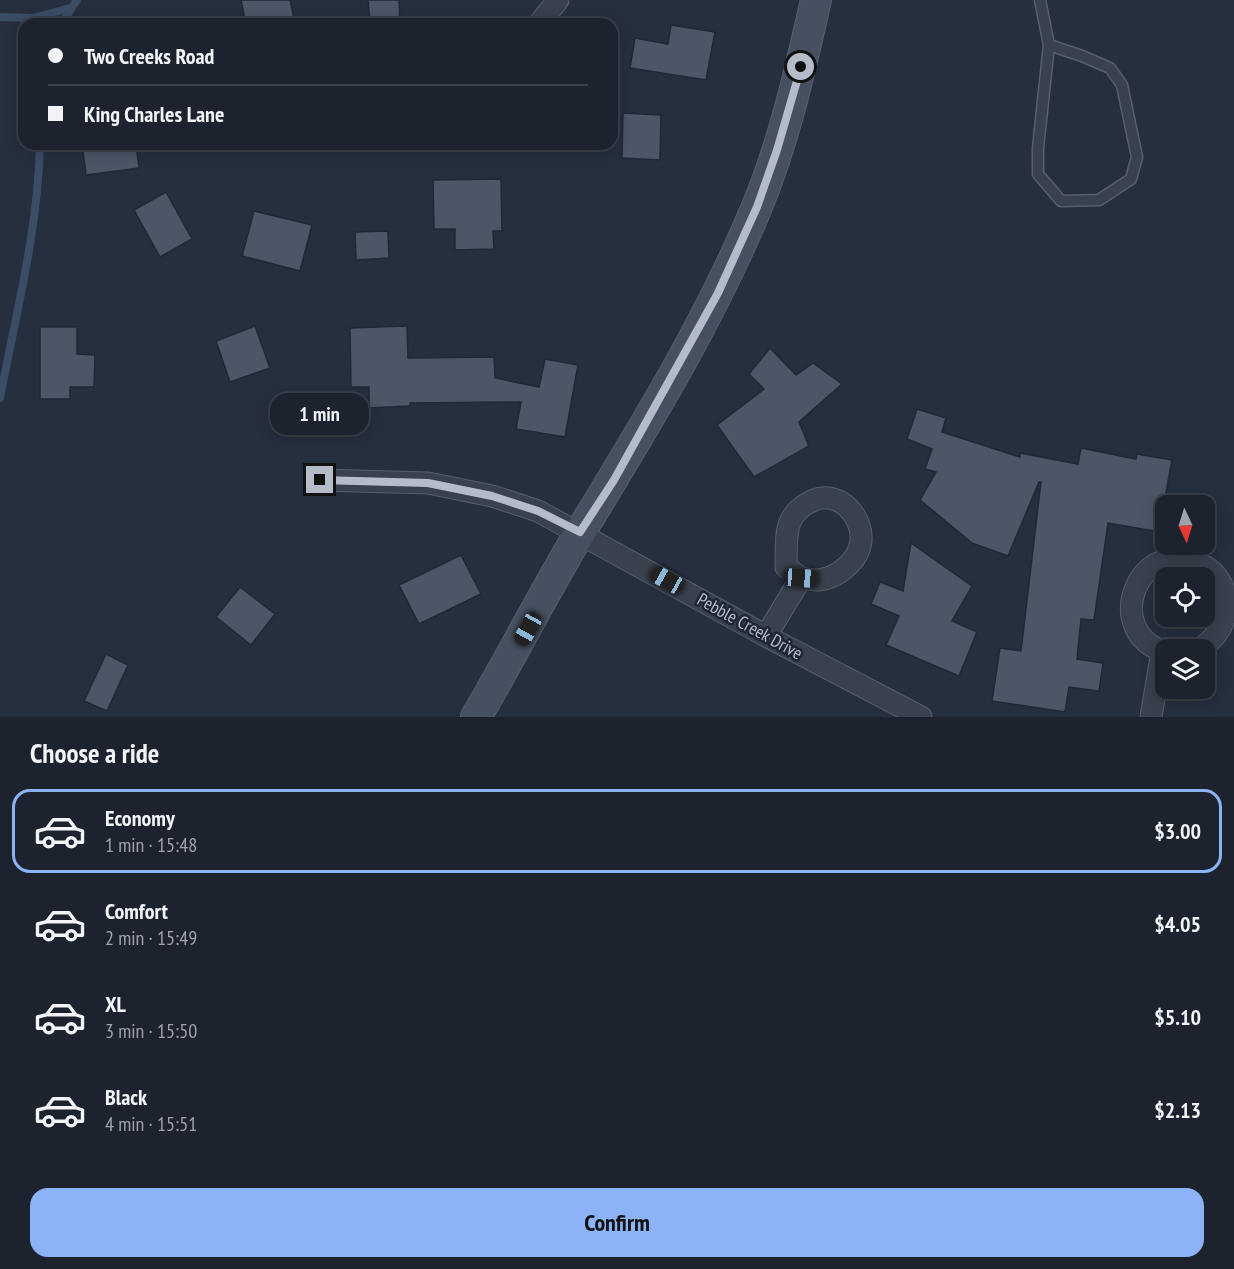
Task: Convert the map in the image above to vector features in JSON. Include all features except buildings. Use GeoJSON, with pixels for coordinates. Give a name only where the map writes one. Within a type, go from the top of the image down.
{"type":"FeatureCollection","features":[{"type":"Feature","properties":{"kind":"street"},"geometry":{"type":"LineString","coordinates":[[543,18],[558,0]]}},
{"type":"Feature","properties":{"kind":"street"},"geometry":{"type":"LineString","coordinates":[[477,717],[580,532],[614,480],[718,293],[757,207],[796,90],[816,0]]}},
{"type":"Feature","properties":{"kind":"street","name":"Pebble Creek Drive"},"geometry":{"type":"LineString","coordinates":[[320,480],[428,483],[492,496],[538,511],[766,636],[921,717]]}},
{"type":"Feature","properties":{"kind":"street"},"geometry":{"type":"LineString","coordinates":[[1155,647],[1139,633],[1133,620],[1130,604],[1141,576],[1152,566],[1166,560],[1181,558],[1195,561],[1210,569],[1220,582],[1226,598],[1226,614],[1220,630],[1212,639]]}},
{"type":"Feature","properties":{"kind":"street"},"geometry":{"type":"LineString","coordinates":[[766,636],[801,578]]}},
{"type":"Feature","properties":{"kind":"street"},"geometry":{"type":"LineString","coordinates":[[1151,717],[1155,697]]}},
{"type":"Feature","properties":{"kind":"lane"},"geometry":{"type":"LineString","coordinates":[[1040,0],[1049,45],[1038,147],[1038,174],[1061,201],[1099,200],[1131,179],[1137,157],[1122,85],[1110,68],[1049,45]]}},
{"type":"Feature","properties":{"kind":"waterway"},"geometry":{"type":"LineString","coordinates":[[65,18],[77,0]]}},
{"type":"Feature","properties":{"kind":"waterway"},"geometry":{"type":"LineString","coordinates":[[0,17],[33,18],[70,8]]}},
{"type":"Feature","properties":{"kind":"waterway"},"geometry":{"type":"LineString","coordinates":[[0,398],[31,240],[40,150]]}},
{"type":"Feature","properties":{"kind":"route"},"geometry":{"type":"LineString","coordinates":[[320,480],[428,483],[492,496],[538,511],[580,532],[614,480],[718,293],[757,207],[796,90],[801,67]]}}]}
